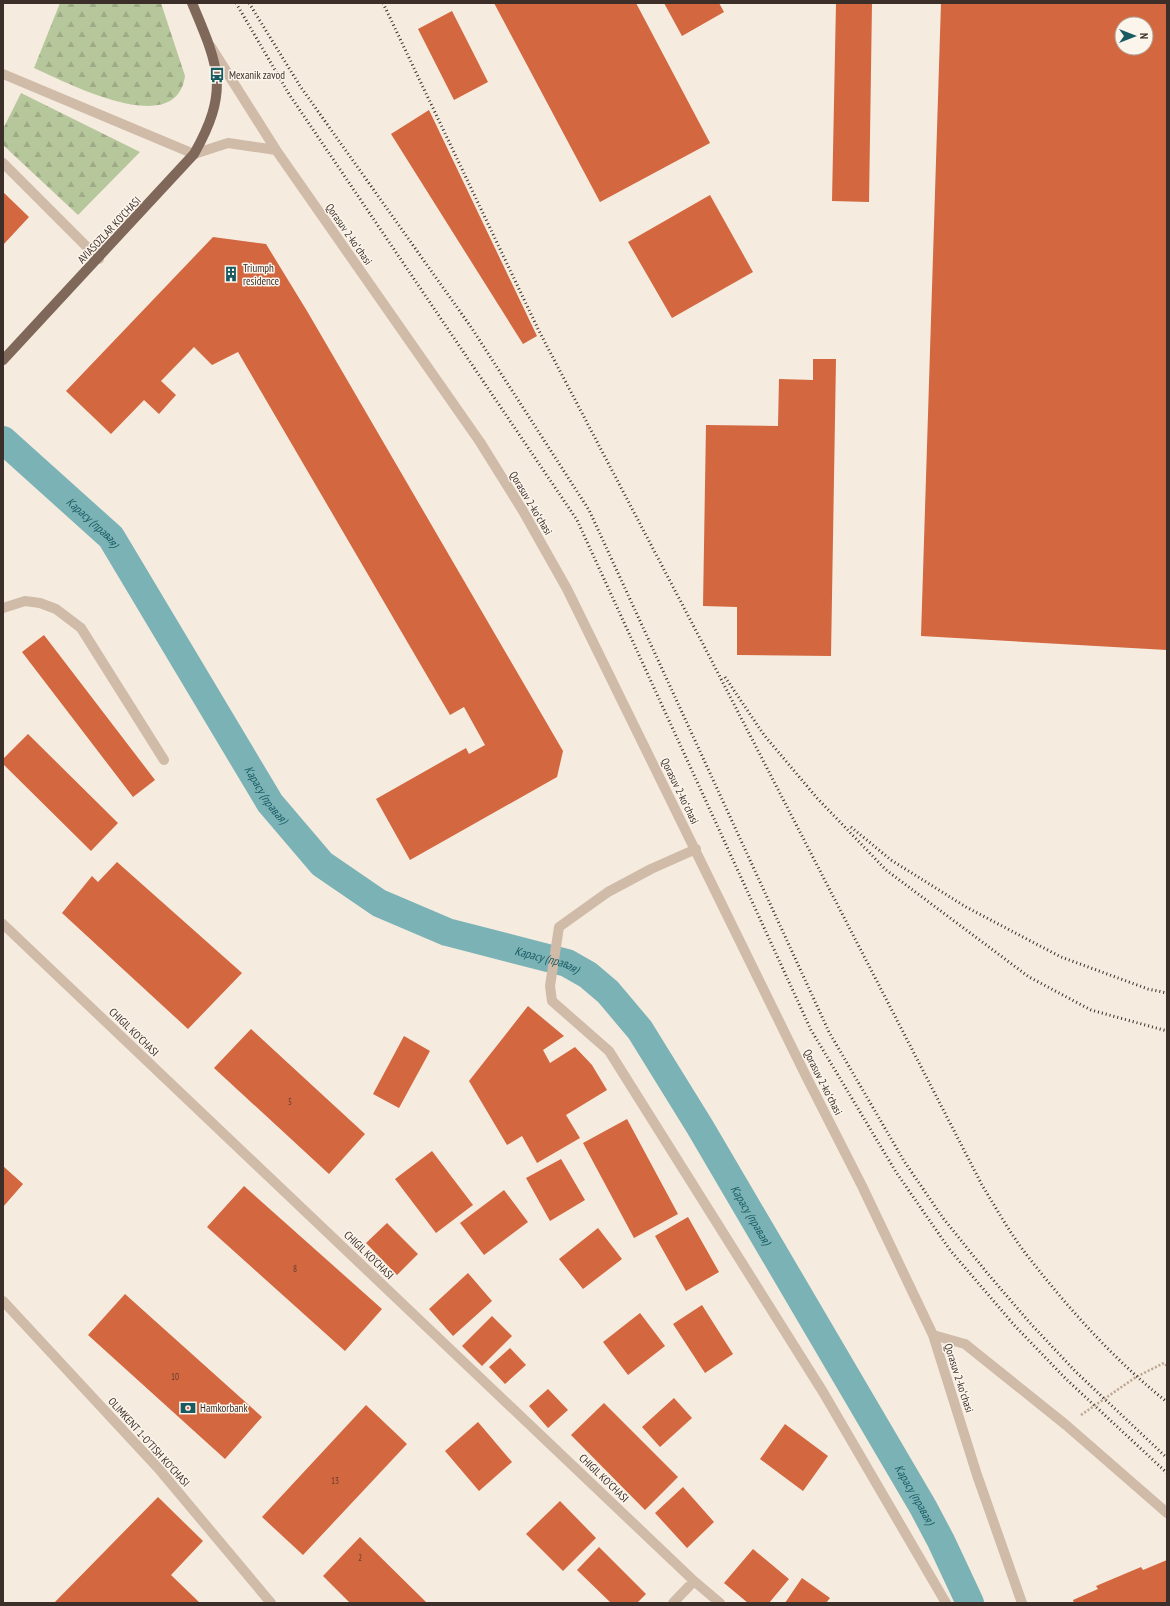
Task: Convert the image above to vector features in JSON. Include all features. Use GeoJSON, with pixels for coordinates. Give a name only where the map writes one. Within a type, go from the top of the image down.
{"type":"FeatureCollection","features":[{"type":"Feature","properties":{"kind":"main road","name":"AVIASOZLAR KO'CHASI"},"geometry":{"type":"LineString","coordinates":[[6,357],[99,259],[194,154],[210,122],[216,105],[217,75],[210,46],[192,3]]}},
{"type":"Feature","properties":{"kind":"street","name":"Qorasuv 2-koʻchasi"},"geometry":{"type":"LineString","coordinates":[[210,46],[276,150],[480,442],[523,511],[567,590],[696,849],[806,1076],[862,1186],[933,1335],[977,1475],[1022,1603]]}},
{"type":"Feature","properties":{"kind":"street"},"geometry":{"type":"LineString","coordinates":[[3,74],[194,154],[228,143],[276,150]]}},
{"type":"Feature","properties":{"kind":"street"},"geometry":{"type":"LineString","coordinates":[[3,163],[99,259]]}},
{"type":"Feature","properties":{"kind":"street"},"geometry":{"type":"LineString","coordinates":[[3,608],[24,601],[40,603],[56,610],[81,628],[164,760]]}},
{"type":"Feature","properties":{"kind":"street"},"geometry":{"type":"LineString","coordinates":[[696,849],[651,869],[608,892],[559,927],[550,986],[552,1001],[609,1051],[823,1392],[946,1603]]}},
{"type":"Feature","properties":{"kind":"street","name":"CHIGIL KO'CHASI"},"geometry":{"type":"LineString","coordinates":[[3,924],[720,1603]]}},
{"type":"Feature","properties":{"kind":"street","name":"OLIMKENT 1-O'TISH KO'CHASI"},"geometry":{"type":"LineString","coordinates":[[3,1301],[158,1468],[271,1603]]}},
{"type":"Feature","properties":{"kind":"street"},"geometry":{"type":"LineString","coordinates":[[933,1335],[965,1344],[1066,1425],[1167,1513]]}},
{"type":"Feature","properties":{"kind":"street"},"geometry":{"type":"LineString","coordinates":[[673,1603],[694,1580]]}},
{"type":"Feature","properties":{"kind":"path"},"geometry":{"type":"LineString","coordinates":[[1066,1425],[1136,1377],[1164,1363],[1167,1366]]}},
{"type":"Feature","properties":{"kind":"green space"},"geometry":{"type":"Polygon","coordinates":[[[60,3],[161,3],[185,76],[177,95],[162,104],[142,106],[118,102],[93,94],[34,68],[60,3]]]}},
{"type":"Feature","properties":{"kind":"green space"},"geometry":{"type":"Polygon","coordinates":[[[21,93],[140,152],[78,215],[3,145],[3,129],[21,93]]]}},
{"type":"Feature","properties":{"kind":"building"},"geometry":{"type":"Polygon","coordinates":[[[494,3],[636,3],[710,143],[600,202],[494,3]]]}},
{"type":"Feature","properties":{"kind":"building"},"geometry":{"type":"Polygon","coordinates":[[[664,3],[719,3],[724,12],[682,36],[664,3]]]}},
{"type":"Feature","properties":{"kind":"building"},"geometry":{"type":"Polygon","coordinates":[[[836,3],[872,3],[869,202],[832,201],[836,3]]]}},
{"type":"Feature","properties":{"kind":"building"},"geometry":{"type":"Polygon","coordinates":[[[941,3],[1167,3],[1167,650],[921,636],[941,3]]]}},
{"type":"Feature","properties":{"kind":"building"},"geometry":{"type":"Polygon","coordinates":[[[452,11],[488,82],[454,100],[418,29],[452,11]]]}},
{"type":"Feature","properties":{"kind":"building"},"geometry":{"type":"Polygon","coordinates":[[[429,110],[537,336],[523,344],[391,134],[429,110]]]}},
{"type":"Feature","properties":{"kind":"building"},"geometry":{"type":"Polygon","coordinates":[[[3,192],[29,217],[3,245],[3,192]]]}},
{"type":"Feature","properties":{"kind":"building"},"geometry":{"type":"Polygon","coordinates":[[[710,195],[753,272],[672,318],[628,242],[710,195]]]}},
{"type":"Feature","properties":{"kind":"building"},"geometry":{"type":"Polygon","coordinates":[[[213,237],[266,244],[307,311],[563,751],[557,777],[410,860],[376,799],[466,748],[469,754],[485,745],[464,707],[450,715],[238,352],[212,365],[194,347],[161,381],[176,395],[159,414],[144,400],[111,434],[66,391],[213,237]]]}},
{"type":"Feature","properties":{"kind":"building"},"geometry":{"type":"Polygon","coordinates":[[[813,359],[836,359],[831,656],[737,655],[737,607],[703,606],[706,425],[778,426],[779,379],[813,380],[813,359]]]}},
{"type":"Feature","properties":{"kind":"building"},"geometry":{"type":"Polygon","coordinates":[[[44,635],[155,780],[133,797],[22,652],[44,635]]]}},
{"type":"Feature","properties":{"kind":"building"},"geometry":{"type":"Polygon","coordinates":[[[28,734],[118,823],[91,851],[3,764],[3,759],[28,734]]]}},
{"type":"Feature","properties":{"kind":"building"},"geometry":{"type":"Polygon","coordinates":[[[117,862],[242,973],[188,1029],[62,913],[92,876],[98,882],[117,862]]]}},
{"type":"Feature","properties":{"kind":"building"},"geometry":{"type":"Polygon","coordinates":[[[528,1006],[564,1036],[543,1050],[550,1063],[575,1047],[592,1065],[607,1090],[566,1115],[580,1138],[537,1163],[522,1136],[507,1145],[469,1081],[528,1006]]]}},
{"type":"Feature","properties":{"kind":"building"},"geometry":{"type":"Polygon","coordinates":[[[251,1029],[365,1134],[329,1174],[214,1068],[251,1029]]]}},
{"type":"Feature","properties":{"kind":"building"},"geometry":{"type":"Polygon","coordinates":[[[404,1036],[430,1051],[399,1108],[373,1094],[404,1036]]]}},
{"type":"Feature","properties":{"kind":"building"},"geometry":{"type":"Polygon","coordinates":[[[627,1119],[678,1214],[634,1238],[583,1143],[627,1119]]]}},
{"type":"Feature","properties":{"kind":"building"},"geometry":{"type":"Polygon","coordinates":[[[432,1151],[473,1205],[436,1233],[395,1179],[432,1151]]]}},
{"type":"Feature","properties":{"kind":"building"},"geometry":{"type":"Polygon","coordinates":[[[561,1159],[585,1200],[550,1221],[526,1178],[561,1159]]]}},
{"type":"Feature","properties":{"kind":"building"},"geometry":{"type":"Polygon","coordinates":[[[3,1166],[23,1184],[3,1207],[3,1166]]]}},
{"type":"Feature","properties":{"kind":"building"},"geometry":{"type":"Polygon","coordinates":[[[244,1186],[382,1309],[345,1351],[207,1227],[244,1186]]]}},
{"type":"Feature","properties":{"kind":"building"},"geometry":{"type":"Polygon","coordinates":[[[504,1190],[528,1222],[484,1255],[460,1223],[504,1190]]]}},
{"type":"Feature","properties":{"kind":"building"},"geometry":{"type":"Polygon","coordinates":[[[688,1217],[719,1272],[686,1291],[655,1236],[688,1217]]]}},
{"type":"Feature","properties":{"kind":"building"},"geometry":{"type":"Polygon","coordinates":[[[387,1223],[418,1254],[397,1275],[366,1243],[387,1223]]]}},
{"type":"Feature","properties":{"kind":"building"},"geometry":{"type":"Polygon","coordinates":[[[598,1228],[622,1259],[583,1289],[559,1259],[598,1228]]]}},
{"type":"Feature","properties":{"kind":"building"},"geometry":{"type":"Polygon","coordinates":[[[468,1273],[492,1301],[453,1336],[429,1309],[468,1273]]]}},
{"type":"Feature","properties":{"kind":"building"},"geometry":{"type":"Polygon","coordinates":[[[125,1294],[262,1417],[225,1459],[88,1335],[125,1294]]]}},
{"type":"Feature","properties":{"kind":"building"},"geometry":{"type":"Polygon","coordinates":[[[702,1305],[733,1354],[705,1373],[673,1324],[702,1305]]]}},
{"type":"Feature","properties":{"kind":"building"},"geometry":{"type":"Polygon","coordinates":[[[640,1313],[665,1346],[628,1375],[603,1342],[640,1313]]]}},
{"type":"Feature","properties":{"kind":"building"},"geometry":{"type":"Polygon","coordinates":[[[492,1316],[512,1336],[482,1366],[462,1346],[492,1316]]]}},
{"type":"Feature","properties":{"kind":"building"},"geometry":{"type":"Polygon","coordinates":[[[510,1348],[526,1365],[505,1384],[489,1367],[510,1348]]]}},
{"type":"Feature","properties":{"kind":"building"},"geometry":{"type":"Polygon","coordinates":[[[548,1389],[568,1410],[548,1428],[529,1406],[548,1389]]]}},
{"type":"Feature","properties":{"kind":"building"},"geometry":{"type":"Polygon","coordinates":[[[674,1398],[692,1418],[660,1447],[642,1427],[674,1398]]]}},
{"type":"Feature","properties":{"kind":"building"},"geometry":{"type":"Polygon","coordinates":[[[604,1403],[678,1477],[645,1510],[571,1435],[604,1403]]]}},
{"type":"Feature","properties":{"kind":"building"},"geometry":{"type":"Polygon","coordinates":[[[366,1405],[407,1444],[303,1555],[262,1517],[366,1405]]]}},
{"type":"Feature","properties":{"kind":"building"},"geometry":{"type":"Polygon","coordinates":[[[478,1422],[512,1462],[479,1491],[445,1451],[478,1422]]]}},
{"type":"Feature","properties":{"kind":"building"},"geometry":{"type":"Polygon","coordinates":[[[785,1424],[828,1456],[803,1491],[760,1459],[785,1424]]]}},
{"type":"Feature","properties":{"kind":"building"},"geometry":{"type":"Polygon","coordinates":[[[683,1487],[714,1522],[687,1548],[655,1513],[683,1487]]]}},
{"type":"Feature","properties":{"kind":"building"},"geometry":{"type":"Polygon","coordinates":[[[158,1497],[203,1541],[171,1575],[200,1603],[54,1603],[158,1497]]]}},
{"type":"Feature","properties":{"kind":"building"},"geometry":{"type":"Polygon","coordinates":[[[560,1501],[596,1538],[563,1571],[526,1534],[560,1501]]]}},
{"type":"Feature","properties":{"kind":"building"},"geometry":{"type":"Polygon","coordinates":[[[360,1537],[427,1603],[350,1603],[323,1576],[360,1537]]]}},
{"type":"Feature","properties":{"kind":"building"},"geometry":{"type":"Polygon","coordinates":[[[599,1547],[646,1594],[637,1603],[611,1603],[577,1570],[599,1547]]]}},
{"type":"Feature","properties":{"kind":"building"},"geometry":{"type":"Polygon","coordinates":[[[753,1549],[789,1579],[769,1603],[748,1603],[724,1583],[753,1549]]]}},
{"type":"Feature","properties":{"kind":"building"},"geometry":{"type":"Polygon","coordinates":[[[1167,1560],[1167,1603],[1074,1603],[1073,1600],[1098,1589],[1096,1586],[1141,1567],[1143,1570],[1167,1560]]]}},
{"type":"Feature","properties":{"kind":"building"},"geometry":{"type":"Polygon","coordinates":[[[802,1578],[830,1598],[826,1603],[785,1603],[802,1578]]]}},
{"type":"Feature","properties":{"kind":"waterway","name":"Карасу (правая)"},"geometry":{"type":"LineString","coordinates":[[3,440],[111,537],[270,803],[322,864],[379,903],[447,932],[567,963],[588,975],[608,992],[640,1030],[700,1127],[923,1507],[941,1541],[970,1603]]}},
{"type":"Feature","properties":{"kind":"railway"},"geometry":{"type":"LineString","coordinates":[[236,3],[289,94],[577,520],[811,1030],[896,1172],[950,1250],[1015,1326],[1066,1379],[1167,1473]]}},
{"type":"Feature","properties":{"kind":"railway"},"geometry":{"type":"LineString","coordinates":[[249,3],[300,86],[471,327],[589,510],[829,1032],[904,1161],[943,1218],[1030,1323],[1075,1371],[1167,1458]]}},
{"type":"Feature","properties":{"kind":"railway"},"geometry":{"type":"LineString","coordinates":[[383,3],[539,331],[704,646],[982,1185],[1020,1246],[1058,1294],[1110,1351],[1147,1386],[1167,1402]]}},
{"type":"Feature","properties":{"kind":"railway"},"geometry":{"type":"LineString","coordinates":[[725,677],[764,735],[817,798],[886,870],[1029,977],[1091,1010],[1167,1031]]}},
{"type":"Feature","properties":{"kind":"railway"},"geometry":{"type":"LineString","coordinates":[[851,827],[891,860],[966,907],[1061,957],[1148,989],[1167,993]]}},
{"type":"Feature","properties":{"kind":"place","name":"Mexanik zavod"},"geometry":{"type":"Point","coordinates":[217,75]}},
{"type":"Feature","properties":{"kind":"place","name":"Triumph residence"},"geometry":{"type":"Point","coordinates":[231,274]}},
{"type":"Feature","properties":{"kind":"place","name":"Hamkorbank"},"geometry":{"type":"Point","coordinates":[188,1408]}}]}
